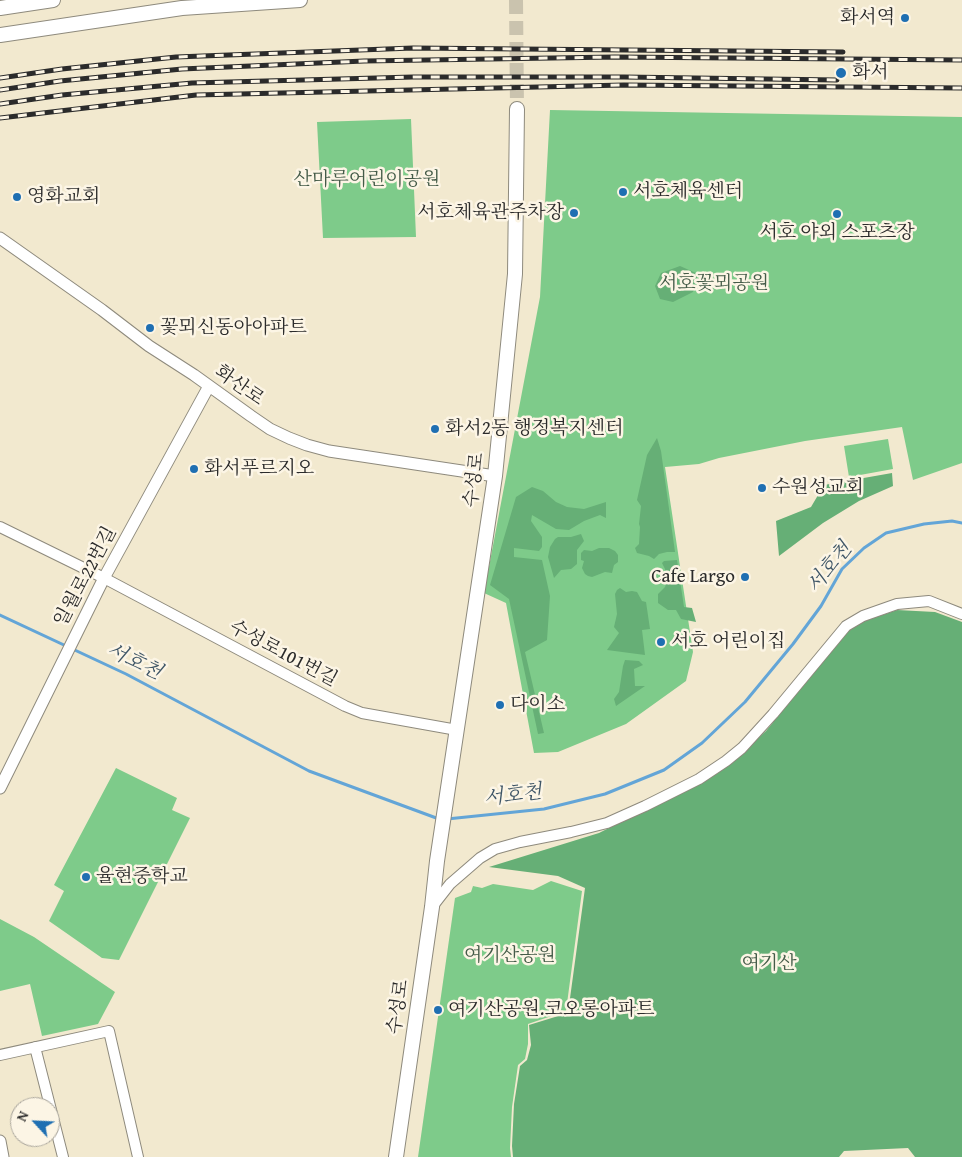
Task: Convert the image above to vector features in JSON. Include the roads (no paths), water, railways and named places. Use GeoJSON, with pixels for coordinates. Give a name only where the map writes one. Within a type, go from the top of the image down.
{"type":"FeatureCollection","features":[{"type":"Feature","properties":{"kind":"main road"},"geometry":{"type":"LineString","coordinates":[[0,8],[53,0]]}},
{"type":"Feature","properties":{"kind":"main road"},"geometry":{"type":"LineString","coordinates":[[0,35],[182,8],[300,0]]}},
{"type":"Feature","properties":{"kind":"main road","name":"수성로"},"geometry":{"type":"LineString","coordinates":[[396,1157],[437,862],[495,476],[515,274],[517,109]]}},
{"type":"Feature","properties":{"kind":"street","name":"화산로"},"geometry":{"type":"LineString","coordinates":[[0,238],[102,310],[149,346],[270,429],[307,445],[354,455],[495,476]]}},
{"type":"Feature","properties":{"kind":"street","name":"일월로22번길"},"geometry":{"type":"LineString","coordinates":[[0,788],[104,578],[209,386]]}},
{"type":"Feature","properties":{"kind":"street","name":"수성로101번길"},"geometry":{"type":"LineString","coordinates":[[0,526],[104,578],[345,706],[362,713],[457,730]]}},
{"type":"Feature","properties":{"kind":"street"},"geometry":{"type":"LineString","coordinates":[[432,908],[450,884],[480,858],[496,849],[513,843],[572,832],[607,822],[652,803],[699,779],[719,766],[742,748],[773,714],[846,626],[863,616],[897,604],[929,601],[962,614]]}},
{"type":"Feature","properties":{"kind":"street"},"geometry":{"type":"LineString","coordinates":[[0,1055],[108,1031],[138,1157]]}},
{"type":"Feature","properties":{"kind":"street"},"geometry":{"type":"LineString","coordinates":[[35,1048],[63,1157]]}},
{"type":"Feature","properties":{"kind":"street"},"geometry":{"type":"LineString","coordinates":[[0,1141],[3,1157]]}},
{"type":"Feature","properties":{"kind":"waterway","name":"서호천"},"geometry":{"type":"LineString","coordinates":[[447,819],[544,809],[605,794],[664,770],[702,743],[745,702],[793,644],[821,606],[842,569],[864,548],[886,533],[924,524],[952,521],[962,523]]}},
{"type":"Feature","properties":{"kind":"waterway","name":"서호천"},"geometry":{"type":"LineString","coordinates":[[0,615],[126,674],[309,771],[439,819]]}},
{"type":"Feature","properties":{"kind":"tunnel"},"geometry":{"type":"LineString","coordinates":[[516,0],[517,109]]}},
{"type":"Feature","properties":{"kind":"railway"},"geometry":{"type":"LineString","coordinates":[[0,78],[62,69],[176,57],[413,48],[843,52]]}},
{"type":"Feature","properties":{"kind":"railway"},"geometry":{"type":"LineString","coordinates":[[0,90],[60,81],[182,69],[364,61],[615,57],[962,60]]}},
{"type":"Feature","properties":{"kind":"railway"},"geometry":{"type":"LineString","coordinates":[[0,104],[62,95],[192,83],[413,77],[837,80]]}},
{"type":"Feature","properties":{"kind":"railway"},"geometry":{"type":"LineString","coordinates":[[0,118],[196,95],[624,85],[962,88]]}},
{"type":"Feature","properties":{"kind":"place","name":"화서역"},"geometry":{"type":"Point","coordinates":[905,18]}},
{"type":"Feature","properties":{"kind":"place","name":"화서"},"geometry":{"type":"Point","coordinates":[841,73]}},
{"type":"Feature","properties":{"kind":"place","name":"서호체육센터"},"geometry":{"type":"Point","coordinates":[623,192]}},
{"type":"Feature","properties":{"kind":"place","name":"영화교회"},"geometry":{"type":"Point","coordinates":[17,197]}},
{"type":"Feature","properties":{"kind":"place","name":"서호체육관주차장"},"geometry":{"type":"Point","coordinates":[574,213]}},
{"type":"Feature","properties":{"kind":"place","name":"서호 야외 스포츠장"},"geometry":{"type":"Point","coordinates":[837,214]}},
{"type":"Feature","properties":{"kind":"place","name":"꽃뫼신동아아파트"},"geometry":{"type":"Point","coordinates":[150,328]}},
{"type":"Feature","properties":{"kind":"place","name":"화서2동 행정복지센터"},"geometry":{"type":"Point","coordinates":[435,429]}},
{"type":"Feature","properties":{"kind":"place","name":"화서푸르지오"},"geometry":{"type":"Point","coordinates":[194,469]}},
{"type":"Feature","properties":{"kind":"place","name":"수원성교회"},"geometry":{"type":"Point","coordinates":[762,488]}},
{"type":"Feature","properties":{"kind":"place","name":"Cafe Largo"},"geometry":{"type":"Point","coordinates":[745,577]}},
{"type":"Feature","properties":{"kind":"place","name":"서호 어린이집"},"geometry":{"type":"Point","coordinates":[661,642]}},
{"type":"Feature","properties":{"kind":"place","name":"다이소"},"geometry":{"type":"Point","coordinates":[500,705]}},
{"type":"Feature","properties":{"kind":"place","name":"율현중학교"},"geometry":{"type":"Point","coordinates":[86,877]}},
{"type":"Feature","properties":{"kind":"place","name":"여기산공원.코오롱아파트"},"geometry":{"type":"Point","coordinates":[438,1010]}},
{"type":"Feature","properties":{"kind":"park label","name":"산마루어린이공원"},"geometry":{"type":"Point","coordinates":[367,180]}},
{"type":"Feature","properties":{"kind":"park label","name":"서호꽃뫼공원"},"geometry":{"type":"Point","coordinates":[714,284]}},
{"type":"Feature","properties":{"kind":"park label","name":"여기산공원"},"geometry":{"type":"Point","coordinates":[510,956]}},
{"type":"Feature","properties":{"kind":"park label","name":"여기산"},"geometry":{"type":"Point","coordinates":[769,964]}}]}
